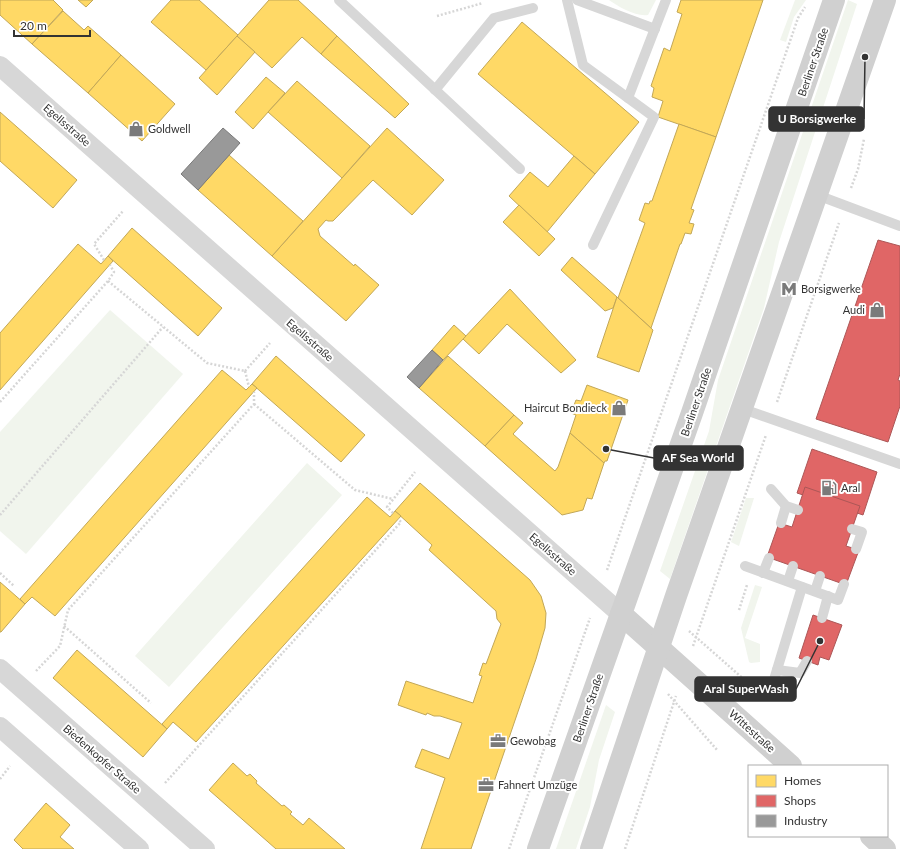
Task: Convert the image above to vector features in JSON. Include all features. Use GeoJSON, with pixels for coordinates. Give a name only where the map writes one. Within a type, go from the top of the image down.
{"type":"FeatureCollection","features":[{"type":"Feature","properties":{"kind":"main road","name":"Berliner Straße"},"geometry":{"type":"LineString","coordinates":[[538,849],[692,414],[834,0]]}},
{"type":"Feature","properties":{"kind":"main road"},"geometry":{"type":"LineString","coordinates":[[591,849],[659,648],[885,0]]}},
{"type":"Feature","properties":{"kind":"main road","name":"Wittestraße"},"geometry":{"type":"LineString","coordinates":[[621,614],[790,765]]}},
{"type":"Feature","properties":{"kind":"main road"},"geometry":{"type":"LineString","coordinates":[[872,837],[885,849]]}},
{"type":"Feature","properties":{"kind":"street","name":"Egellsstraße"},"geometry":{"type":"LineString","coordinates":[[0,66],[621,614]]}},
{"type":"Feature","properties":{"kind":"street","name":"Biedenkopfer Straße"},"geometry":{"type":"LineString","coordinates":[[0,669],[204,849]]}},
{"type":"Feature","properties":{"kind":"street"},"geometry":{"type":"LineString","coordinates":[[0,727],[139,849]]}},
{"type":"Feature","properties":{"kind":"lane"},"geometry":{"type":"LineString","coordinates":[[339,0],[520,169]]}},
{"type":"Feature","properties":{"kind":"lane"},"geometry":{"type":"LineString","coordinates":[[567,0],[583,65],[654,117],[593,245]]}},
{"type":"Feature","properties":{"kind":"lane"},"geometry":{"type":"LineString","coordinates":[[577,0],[655,29]]}},
{"type":"Feature","properties":{"kind":"lane"},"geometry":{"type":"LineString","coordinates":[[628,98],[666,0]]}},
{"type":"Feature","properties":{"kind":"lane"},"geometry":{"type":"LineString","coordinates":[[435,90],[494,18],[533,8]]}},
{"type":"Feature","properties":{"kind":"lane"},"geometry":{"type":"LineString","coordinates":[[817,195],[900,226]]}},
{"type":"Feature","properties":{"kind":"lane"},"geometry":{"type":"LineString","coordinates":[[742,409],[900,464]]}},
{"type":"Feature","properties":{"kind":"lane"},"geometry":{"type":"LineString","coordinates":[[771,489],[786,506],[798,510]]}},
{"type":"Feature","properties":{"kind":"lane"},"geometry":{"type":"LineString","coordinates":[[780,523],[786,506]]}},
{"type":"Feature","properties":{"kind":"lane"},"geometry":{"type":"LineString","coordinates":[[852,529],[862,532],[856,549]]}},
{"type":"Feature","properties":{"kind":"lane"},"geometry":{"type":"LineString","coordinates":[[763,573],[769,558]]}},
{"type":"Feature","properties":{"kind":"lane"},"geometry":{"type":"LineString","coordinates":[[745,566],[838,600],[844,584]]}},
{"type":"Feature","properties":{"kind":"lane"},"geometry":{"type":"LineString","coordinates":[[788,581],[793,566]]}},
{"type":"Feature","properties":{"kind":"lane"},"geometry":{"type":"LineString","coordinates":[[815,591],[820,576]]}},
{"type":"Feature","properties":{"kind":"lane"},"geometry":{"type":"LineString","coordinates":[[773,683],[802,586]]}},
{"type":"Feature","properties":{"kind":"lane"},"geometry":{"type":"LineString","coordinates":[[822,618],[828,596]]}},
{"type":"Feature","properties":{"kind":"lane"},"geometry":{"type":"LineString","coordinates":[[777,670],[800,673],[807,661]]}},
{"type":"Feature","properties":{"kind":"path"},"geometry":{"type":"LineString","coordinates":[[437,16],[486,2]]}},
{"type":"Feature","properties":{"kind":"path"},"geometry":{"type":"LineString","coordinates":[[610,563],[798,18],[805,6]]}},
{"type":"Feature","properties":{"kind":"path"},"geometry":{"type":"LineString","coordinates":[[685,671],[858,169],[865,134]]}},
{"type":"Feature","properties":{"kind":"path"},"geometry":{"type":"LineString","coordinates":[[104,260],[94,244],[123,211]]}},
{"type":"Feature","properties":{"kind":"path"},"geometry":{"type":"LineString","coordinates":[[0,402],[108,281],[114,272],[110,265]]}},
{"type":"Feature","properties":{"kind":"path"},"geometry":{"type":"LineString","coordinates":[[108,281],[207,363],[245,371]]}},
{"type":"Feature","properties":{"kind":"path"},"geometry":{"type":"LineString","coordinates":[[0,515],[163,326]]}},
{"type":"Feature","properties":{"kind":"path"},"geometry":{"type":"LineString","coordinates":[[245,371],[270,343]]}},
{"type":"Feature","properties":{"kind":"path"},"geometry":{"type":"LineString","coordinates":[[245,371],[249,387]]}},
{"type":"Feature","properties":{"kind":"path"},"geometry":{"type":"LineString","coordinates":[[35,671],[60,646],[68,610],[254,404],[254,392]]}},
{"type":"Feature","properties":{"kind":"path"},"geometry":{"type":"LineString","coordinates":[[254,404],[355,490],[393,499]]}},
{"type":"Feature","properties":{"kind":"path"},"geometry":{"type":"LineString","coordinates":[[393,513],[386,507],[415,472]]}},
{"type":"Feature","properties":{"kind":"path"},"geometry":{"type":"LineString","coordinates":[[163,785],[401,522],[398,519]]}},
{"type":"Feature","properties":{"kind":"path"},"geometry":{"type":"LineString","coordinates":[[0,573],[14,586]]}},
{"type":"Feature","properties":{"kind":"path"},"geometry":{"type":"LineString","coordinates":[[739,610],[748,585]]}},
{"type":"Feature","properties":{"kind":"path"},"geometry":{"type":"LineString","coordinates":[[64,626],[151,703]]}},
{"type":"Feature","properties":{"kind":"path"},"geometry":{"type":"LineString","coordinates":[[509,849],[574,660]]}},
{"type":"Feature","properties":{"kind":"path"},"geometry":{"type":"LineString","coordinates":[[722,660],[747,682]]}},
{"type":"Feature","properties":{"kind":"path"},"geometry":{"type":"LineString","coordinates":[[625,849],[674,701],[718,751]]}},
{"type":"Feature","properties":{"kind":"path"},"geometry":{"type":"LineString","coordinates":[[0,779],[11,764]]}},
{"type":"Feature","properties":{"kind":"shaded area"},"geometry":{"type":"Polygon","coordinates":[[[609,0],[656,0],[648,15],[643,15],[628,11],[609,0]]]}},
{"type":"Feature","properties":{"kind":"shaded area"},"geometry":{"type":"Polygon","coordinates":[[[795,0],[806,0],[794,17],[786,42],[780,40],[795,0]]]}},
{"type":"Feature","properties":{"kind":"shaded area"},"geometry":{"type":"Polygon","coordinates":[[[848,0],[857,4],[779,242],[764,308],[670,579],[660,571],[709,431],[718,380],[848,0]]]}},
{"type":"Feature","properties":{"kind":"shaded area"},"geometry":{"type":"Polygon","coordinates":[[[110,310],[183,374],[26,554],[0,531],[0,432],[110,310]]]}},
{"type":"Feature","properties":{"kind":"shaded area"},"geometry":{"type":"Polygon","coordinates":[[[307,463],[342,495],[169,687],[135,656],[307,463]]]}},
{"type":"Feature","properties":{"kind":"shaded area"},"geometry":{"type":"Polygon","coordinates":[[[746,498],[754,498],[739,546],[731,542],[746,498]]]}},
{"type":"Feature","properties":{"kind":"shaded area"},"geometry":{"type":"Polygon","coordinates":[[[755,585],[762,587],[745,638],[760,644],[760,662],[751,663],[749,662],[741,628],[755,585]]]}},
{"type":"Feature","properties":{"kind":"shaded area"},"geometry":{"type":"Polygon","coordinates":[[[606,705],[615,712],[599,760],[590,807],[576,849],[556,849],[606,705]]]}},
{"type":"Feature","properties":{"kind":"building: Homes"},"geometry":{"type":"Polygon","coordinates":[[[0,0],[53,0],[63,10],[32,44],[0,15],[0,0]]]}},
{"type":"Feature","properties":{"kind":"building: Homes"},"geometry":{"type":"Polygon","coordinates":[[[78,0],[93,0],[86,7],[78,0]]]}},
{"type":"Feature","properties":{"kind":"building: Homes"},"geometry":{"type":"Polygon","coordinates":[[[171,0],[199,0],[238,35],[206,70],[151,22],[171,0]]]}},
{"type":"Feature","properties":{"kind":"building: Homes"},"geometry":{"type":"Polygon","coordinates":[[[269,0],[298,0],[337,36],[321,54],[302,37],[272,68],[237,36],[269,0]]]}},
{"type":"Feature","properties":{"kind":"building: Homes"},"geometry":{"type":"Polygon","coordinates":[[[681,0],[763,0],[716,137],[658,117],[663,101],[652,97],[654,88],[651,86],[664,48],[670,51],[682,14],[677,12],[681,0]]]}},
{"type":"Feature","properties":{"kind":"building: Homes"},"geometry":{"type":"Polygon","coordinates":[[[63,11],[84,30],[88,26],[121,55],[88,93],[32,44],[63,11]]]}},
{"type":"Feature","properties":{"kind":"building: Homes"},"geometry":{"type":"Polygon","coordinates":[[[522,22],[639,122],[595,174],[478,74],[522,22]]]}},
{"type":"Feature","properties":{"kind":"building: Homes"},"geometry":{"type":"Polygon","coordinates":[[[237,36],[255,52],[217,95],[199,78],[237,36]]]}},
{"type":"Feature","properties":{"kind":"building: Homes"},"geometry":{"type":"Polygon","coordinates":[[[337,36],[409,104],[395,118],[321,54],[337,36]]]}},
{"type":"Feature","properties":{"kind":"building: Homes"},"geometry":{"type":"Polygon","coordinates":[[[121,55],[175,104],[142,141],[88,93],[121,55]]]}},
{"type":"Feature","properties":{"kind":"building: Homes"},"geometry":{"type":"Polygon","coordinates":[[[266,77],[285,93],[253,129],[235,112],[266,77]]]}},
{"type":"Feature","properties":{"kind":"building: Homes"},"geometry":{"type":"Polygon","coordinates":[[[297,81],[370,146],[342,178],[268,112],[297,81]]]}},
{"type":"Feature","properties":{"kind":"building: Homes"},"geometry":{"type":"Polygon","coordinates":[[[0,112],[77,180],[53,208],[0,161],[0,112]]]}},
{"type":"Feature","properties":{"kind":"building: Homes"},"geometry":{"type":"Polygon","coordinates":[[[679,124],[716,137],[691,209],[694,210],[689,223],[694,224],[691,234],[685,233],[680,244],[651,328],[618,298],[645,223],[639,220],[645,203],[649,204],[650,201],[652,201],[679,124]]]}},
{"type":"Feature","properties":{"kind":"building: Homes"},"geometry":{"type":"Polygon","coordinates":[[[387,128],[444,180],[412,215],[373,180],[333,221],[326,220],[318,229],[320,236],[354,266],[355,264],[379,285],[346,321],[272,256],[387,128]]]}},
{"type":"Feature","properties":{"kind":"building: Homes"},"geometry":{"type":"Polygon","coordinates":[[[229,155],[303,221],[272,256],[198,190],[229,155]]]}},
{"type":"Feature","properties":{"kind":"building: Homes"},"geometry":{"type":"Polygon","coordinates":[[[574,156],[595,174],[547,232],[509,196],[530,172],[548,187],[574,156]]]}},
{"type":"Feature","properties":{"kind":"building: Homes"},"geometry":{"type":"Polygon","coordinates":[[[519,205],[555,239],[539,256],[503,222],[519,205]]]}},
{"type":"Feature","properties":{"kind":"building: Homes"},"geometry":{"type":"Polygon","coordinates":[[[132,228],[222,308],[198,336],[108,256],[132,228]]]}},
{"type":"Feature","properties":{"kind":"building: Homes"},"geometry":{"type":"Polygon","coordinates":[[[78,244],[101,264],[108,256],[113,261],[0,390],[0,333],[78,244]]]}},
{"type":"Feature","properties":{"kind":"building: Homes"},"geometry":{"type":"Polygon","coordinates":[[[572,257],[617,297],[613,308],[605,311],[561,270],[572,257]]]}},
{"type":"Feature","properties":{"kind":"building: Homes"},"geometry":{"type":"Polygon","coordinates":[[[510,289],[576,360],[561,373],[507,324],[479,354],[463,339],[510,289]]]}},
{"type":"Feature","properties":{"kind":"building: Homes"},"geometry":{"type":"Polygon","coordinates":[[[617,297],[653,330],[639,372],[597,357],[617,297]]]}},
{"type":"Feature","properties":{"kind":"building: Homes"},"geometry":{"type":"Polygon","coordinates":[[[454,325],[466,336],[443,360],[432,350],[454,325]]]}},
{"type":"Feature","properties":{"kind":"building: Homes"},"geometry":{"type":"Polygon","coordinates":[[[276,356],[365,435],[341,462],[252,384],[276,356]]]}},
{"type":"Feature","properties":{"kind":"building: Homes"},"geometry":{"type":"Polygon","coordinates":[[[448,356],[514,415],[485,446],[419,388],[448,356]]]}},
{"type":"Feature","properties":{"kind":"building: Homes"},"geometry":{"type":"Polygon","coordinates":[[[222,370],[246,390],[252,384],[257,388],[55,616],[32,597],[25,604],[20,599],[222,370]]]}},
{"type":"Feature","properties":{"kind":"building: Homes"},"geometry":{"type":"Polygon","coordinates":[[[587,385],[628,400],[607,461],[604,463],[570,433],[576,415],[571,413],[576,400],[581,401],[587,385]]]}},
{"type":"Feature","properties":{"kind":"building: Homes"},"geometry":{"type":"Polygon","coordinates":[[[514,415],[523,423],[513,434],[555,471],[558,467],[570,433],[604,463],[592,499],[587,498],[583,510],[562,515],[485,446],[514,415]]]}},
{"type":"Feature","properties":{"kind":"building: Homes"},"geometry":{"type":"Polygon","coordinates":[[[420,483],[530,580],[541,596],[546,613],[545,628],[536,659],[471,849],[421,849],[445,778],[415,767],[422,749],[449,759],[462,723],[427,713],[426,715],[398,705],[406,681],[473,703],[482,676],[479,675],[483,663],[486,664],[501,624],[497,619],[496,611],[429,550],[432,545],[395,511],[420,483]]]}},
{"type":"Feature","properties":{"kind":"building: Homes"},"geometry":{"type":"Polygon","coordinates":[[[367,497],[390,517],[395,511],[401,516],[196,742],[173,722],[167,729],[162,724],[367,497]]]}},
{"type":"Feature","properties":{"kind":"building: Homes"},"geometry":{"type":"Polygon","coordinates":[[[0,582],[25,604],[1,632],[0,632],[0,582]]]}},
{"type":"Feature","properties":{"kind":"building: Homes"},"geometry":{"type":"Polygon","coordinates":[[[77,650],[167,729],[143,757],[53,678],[77,650]]]}},
{"type":"Feature","properties":{"kind":"building: Homes"},"geometry":{"type":"Polygon","coordinates":[[[233,763],[247,776],[250,774],[257,781],[256,783],[282,806],[284,805],[292,812],[290,814],[303,825],[309,818],[345,849],[276,849],[209,790],[233,763]]]}},
{"type":"Feature","properties":{"kind":"building: Homes"},"geometry":{"type":"Polygon","coordinates":[[[46,803],[70,825],[60,837],[74,849],[23,849],[14,840],[46,803]]]}},
{"type":"Feature","properties":{"kind":"building: Shops","name":"Audi"},"geometry":{"type":"Polygon","coordinates":[[[878,240],[900,246],[900,374],[898,380],[900,381],[900,406],[888,442],[816,419],[878,240]]]}},
{"type":"Feature","properties":{"kind":"building: Shops"},"geometry":{"type":"Polygon","coordinates":[[[812,449],[877,472],[863,515],[797,493],[812,449]]]}},
{"type":"Feature","properties":{"kind":"building: Shops"},"geometry":{"type":"Polygon","coordinates":[[[805,487],[860,506],[846,546],[859,550],[846,585],[767,557],[779,523],[792,527],[805,487]]]}},
{"type":"Feature","properties":{"kind":"building: Shops"},"geometry":{"type":"Polygon","coordinates":[[[813,615],[842,625],[829,660],[820,657],[818,665],[799,658],[813,615]]]}},
{"type":"Feature","properties":{"kind":"building: Industry"},"geometry":{"type":"Polygon","coordinates":[[[223,128],[240,143],[198,190],[181,174],[223,128]]]}},
{"type":"Feature","properties":{"kind":"building: Industry"},"geometry":{"type":"Polygon","coordinates":[[[432,350],[443,360],[419,388],[407,377],[432,350]]]}},
{"type":"Feature","properties":{"kind":"place","name":"U Borsigwerke"},"geometry":{"type":"Point","coordinates":[865,57]}},
{"type":"Feature","properties":{"kind":"place","name":"Goldwell"},"geometry":{"type":"Point","coordinates":[136,129]}},
{"type":"Feature","properties":{"kind":"place","name":"Borsigwerke"},"geometry":{"type":"Point","coordinates":[789,289]}},
{"type":"Feature","properties":{"kind":"place","name":"Audi"},"geometry":{"type":"Point","coordinates":[877,310]}},
{"type":"Feature","properties":{"kind":"place","name":"Haircut Bondieck"},"geometry":{"type":"Point","coordinates":[619,408]}},
{"type":"Feature","properties":{"kind":"place","name":"AF Sea World"},"geometry":{"type":"Point","coordinates":[606,449]}},
{"type":"Feature","properties":{"kind":"place","name":"Aral"},"geometry":{"type":"Point","coordinates":[829,488]}},
{"type":"Feature","properties":{"kind":"place","name":"Aral SuperWash"},"geometry":{"type":"Point","coordinates":[820,641]}},
{"type":"Feature","properties":{"kind":"place","name":"Gewobag"},"geometry":{"type":"Point","coordinates":[498,741]}},
{"type":"Feature","properties":{"kind":"place","name":"Fahnert Umzüge"},"geometry":{"type":"Point","coordinates":[486,785]}}]}
